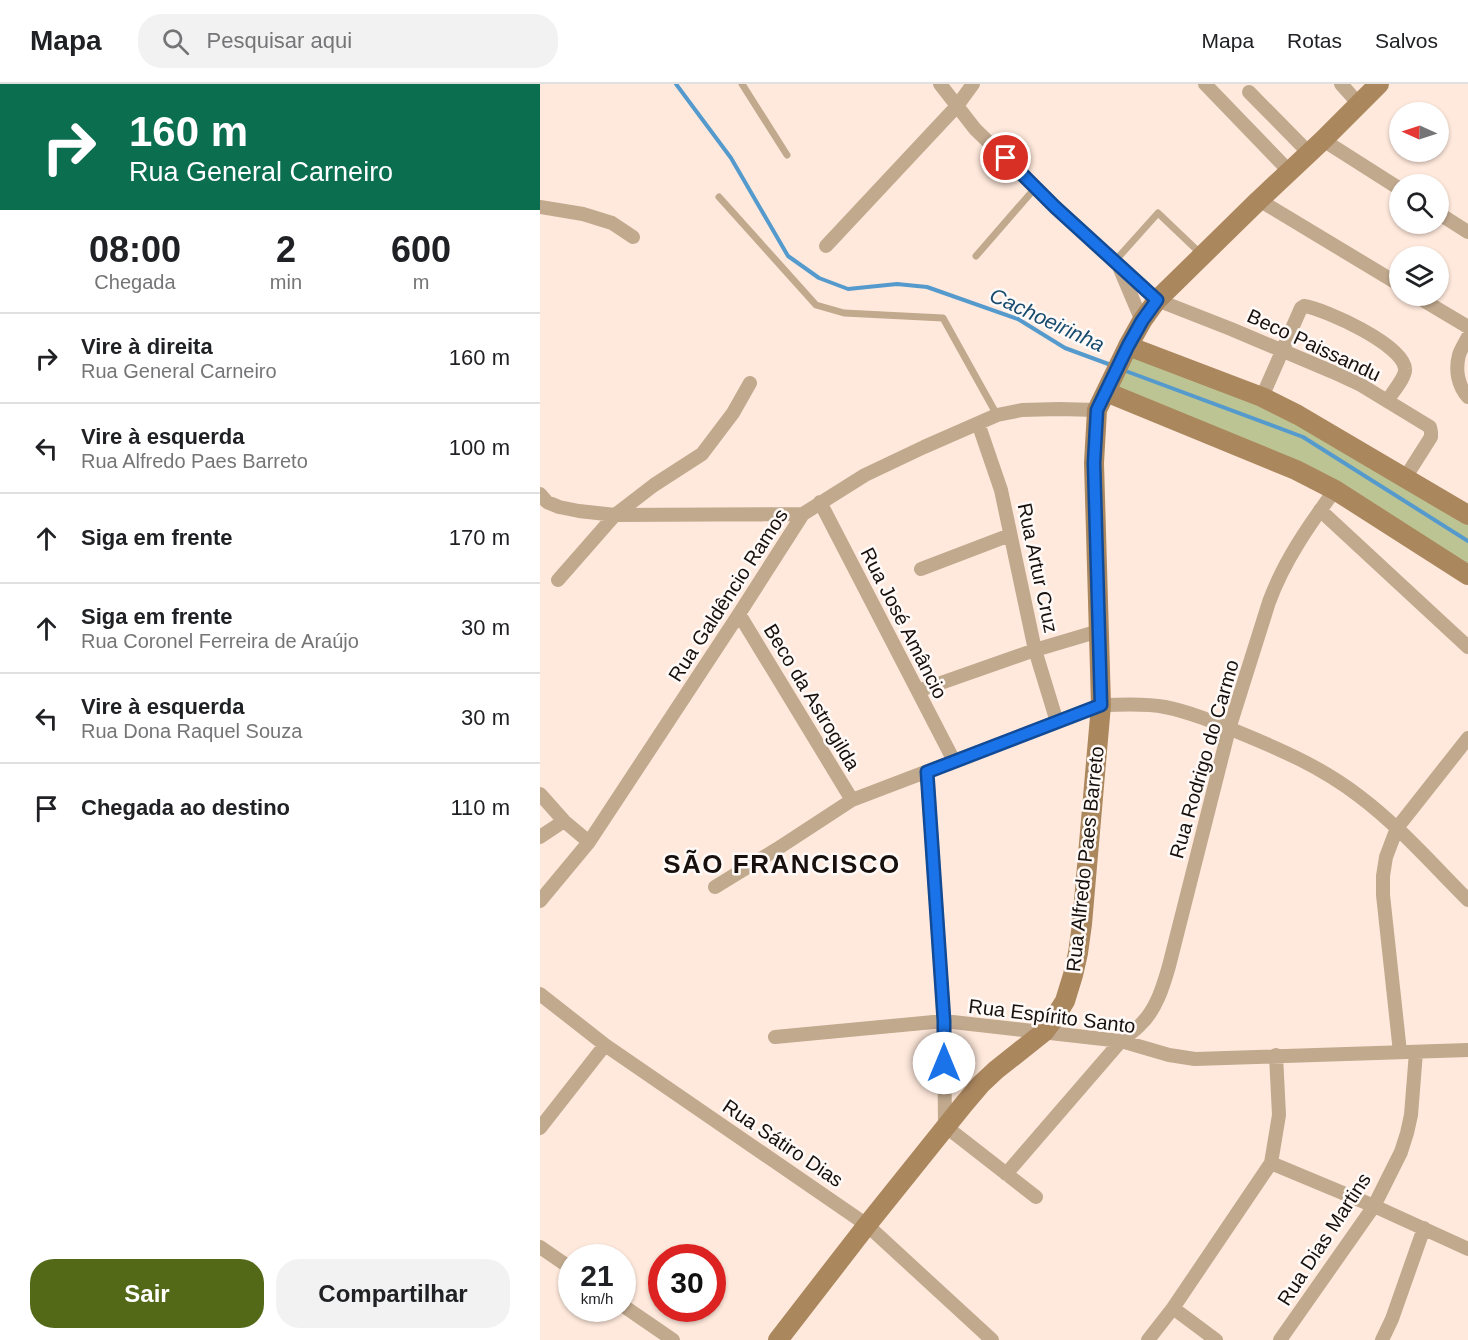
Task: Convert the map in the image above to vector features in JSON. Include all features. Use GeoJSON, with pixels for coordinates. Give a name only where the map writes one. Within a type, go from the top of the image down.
{"type":"FeatureCollection","features":[{"type":"Feature","properties":{"kind":"street"},"geometry":{"type":"LineString","coordinates":[[940,84],[975,129],[1055,207],[1157,300]]}},
{"type":"Feature","properties":{"kind":"street"},"geometry":{"type":"LineString","coordinates":[[826,246],[957,106],[973,84]]}},
{"type":"Feature","properties":{"kind":"street"},"geometry":{"type":"LineString","coordinates":[[1341,84],[1359,104]]}},
{"type":"Feature","properties":{"kind":"street","name":"Rua Alfredo Paes Barreto"},"geometry":{"type":"LineString","coordinates":[[778,1340],[945,1126],[981,1084],[1044,1032],[1065,1001],[1078,953],[1101,705],[1094,463],[1097,410],[1107,389],[1142,321],[1157,300],[1379,84]]}},
{"type":"Feature","properties":{"kind":"street"},"geometry":{"type":"LineString","coordinates":[[1210,86],[1289,171]]}},
{"type":"Feature","properties":{"kind":"street"},"geometry":{"type":"LineString","coordinates":[[1249,92],[1316,147],[1389,184]]}},
{"type":"Feature","properties":{"kind":"street"},"geometry":{"type":"LineString","coordinates":[[1259,200],[1389,278]]}},
{"type":"Feature","properties":{"kind":"street"},"geometry":{"type":"LineString","coordinates":[[540,207],[583,214],[612,223],[633,237]]}},
{"type":"Feature","properties":{"kind":"street"},"geometry":{"type":"LineString","coordinates":[[1449,220],[1468,232]]}},
{"type":"Feature","properties":{"kind":"street"},"geometry":{"type":"LineString","coordinates":[[1116,263],[1142,321]]}},
{"type":"Feature","properties":{"kind":"street","name":"Beco Paissandu"},"geometry":{"type":"LineString","coordinates":[[1157,300],[1334,372],[1361,385],[1430,427],[1431,437],[1405,478]]}},
{"type":"Feature","properties":{"kind":"street"},"geometry":{"type":"LineString","coordinates":[[1262,397],[1301,308],[1304,306],[1352,324],[1394,350],[1406,369],[1404,376],[1387,401]]}},
{"type":"Feature","properties":{"kind":"street"},"geometry":{"type":"LineString","coordinates":[[1433,306],[1468,327]]}},
{"type":"Feature","properties":{"kind":"street"},"geometry":{"type":"LineString","coordinates":[[1468,337],[1459,355],[1457,375],[1463,392],[1468,397]]}},
{"type":"Feature","properties":{"kind":"street"},"geometry":{"type":"LineString","coordinates":[[1126,351],[1262,397],[1298,415],[1468,516]]}},
{"type":"Feature","properties":{"kind":"street"},"geometry":{"type":"LineString","coordinates":[[558,580],[615,515],[654,485],[702,454],[733,413],[750,383]]}},
{"type":"Feature","properties":{"kind":"street"},"geometry":{"type":"LineString","coordinates":[[1107,389],[1296,470],[1335,490],[1468,575]]}},
{"type":"Feature","properties":{"kind":"street","name":"Rua Galdêncio Ramos"},"geometry":{"type":"LineString","coordinates":[[540,901],[589,842],[803,514],[865,475],[997,415],[1022,410],[1097,410]]}},
{"type":"Feature","properties":{"kind":"street","name":"Rua Artur Cruz"},"geometry":{"type":"LineString","coordinates":[[978,423],[1002,490],[1035,650],[1057,722]]}},
{"type":"Feature","properties":{"kind":"street","name":"Rua Rodrigo do Carmo"},"geometry":{"type":"LineString","coordinates":[[1006,1174],[1121,1041],[1142,1024],[1155,1006],[1162,988],[1229,729],[1276,583],[1290,555],[1335,490]]}},
{"type":"Feature","properties":{"kind":"street"},"geometry":{"type":"LineString","coordinates":[[541,495],[547,502],[559,507],[615,515],[803,514]]}},
{"type":"Feature","properties":{"kind":"street","name":"Rua José Amâncio"},"geometry":{"type":"LineString","coordinates":[[820,502],[954,761]]}},
{"type":"Feature","properties":{"kind":"street"},"geometry":{"type":"LineString","coordinates":[[1320,510],[1468,647]]}},
{"type":"Feature","properties":{"kind":"street"},"geometry":{"type":"LineString","coordinates":[[921,569],[1010,534]]}},
{"type":"Feature","properties":{"kind":"street","name":"Beco da Astrogilda"},"geometry":{"type":"LineString","coordinates":[[739,614],[852,800]]}},
{"type":"Feature","properties":{"kind":"street"},"geometry":{"type":"LineString","coordinates":[[918,692],[1035,650],[1099,631]]}},
{"type":"Feature","properties":{"kind":"street"},"geometry":{"type":"LineString","coordinates":[[715,887],[852,800],[1101,705],[1134,704],[1187,712],[1291,753],[1329,774],[1360,796],[1396,828],[1468,900]]}},
{"type":"Feature","properties":{"kind":"street"},"geometry":{"type":"LineString","coordinates":[[1400,1052],[1383,885],[1386,857],[1396,828],[1468,738]]}},
{"type":"Feature","properties":{"kind":"street"},"geometry":{"type":"LineString","coordinates":[[927,772],[944,1021],[945,1126],[1036,1197]]}},
{"type":"Feature","properties":{"kind":"street"},"geometry":{"type":"LineString","coordinates":[[540,794],[564,821],[589,842]]}},
{"type":"Feature","properties":{"kind":"street"},"geometry":{"type":"LineString","coordinates":[[540,837],[564,821]]}},
{"type":"Feature","properties":{"kind":"street","name":"Rua Sátiro Dias"},"geometry":{"type":"LineString","coordinates":[[540,994],[605,1045],[867,1225],[992,1340]]}},
{"type":"Feature","properties":{"kind":"street","name":"Rua Espírito Santo"},"geometry":{"type":"LineString","coordinates":[[775,1037],[944,1021],[1121,1041],[1181,1058],[1195,1059],[1468,1050]]}},
{"type":"Feature","properties":{"kind":"street"},"geometry":{"type":"LineString","coordinates":[[540,1128],[605,1045]]}},
{"type":"Feature","properties":{"kind":"street","name":"Rua Dias Martins"},"geometry":{"type":"LineString","coordinates":[[1280,1340],[1374,1206],[1401,1152],[1411,1115],[1416,1052]]}},
{"type":"Feature","properties":{"kind":"street"},"geometry":{"type":"LineString","coordinates":[[1148,1340],[1173,1308],[1270,1163],[1279,1114],[1276,1055]]}},
{"type":"Feature","properties":{"kind":"street"},"geometry":{"type":"LineString","coordinates":[[1270,1163],[1374,1206],[1468,1249]]}},
{"type":"Feature","properties":{"kind":"street"},"geometry":{"type":"LineString","coordinates":[[1382,1340],[1392,1319],[1424,1228]]}},
{"type":"Feature","properties":{"kind":"street"},"geometry":{"type":"LineString","coordinates":[[540,1247],[558,1259]]}},
{"type":"Feature","properties":{"kind":"street"},"geometry":{"type":"LineString","coordinates":[[1173,1308],[1216,1340]]}},
{"type":"Feature","properties":{"kind":"street"},"geometry":{"type":"LineString","coordinates":[[636,1315],[673,1340]]}},
{"type":"Feature","properties":{"kind":"lane"},"geometry":{"type":"LineString","coordinates":[[742,84],[787,155]]}},
{"type":"Feature","properties":{"kind":"lane"},"geometry":{"type":"LineString","coordinates":[[976,256],[1036,188]]}},
{"type":"Feature","properties":{"kind":"lane"},"geometry":{"type":"LineString","coordinates":[[719,197],[816,305],[844,313],[943,318],[997,415]]}},
{"type":"Feature","properties":{"kind":"lane"},"geometry":{"type":"LineString","coordinates":[[1116,263],[1158,213],[1202,255]]}},
{"type":"Feature","properties":{"kind":"green space"},"geometry":{"type":"Polygon","coordinates":[[[1129,353],[1267,407],[1402,482],[1468,525],[1468,570],[1358,501],[1113,388],[1129,353]]]}},
{"type":"Feature","properties":{"kind":"waterway","name":"Cachoeirinha"},"geometry":{"type":"LineString","coordinates":[[676,84],[731,158],[788,256],[819,278],[848,289],[897,284],[927,287],[1018,319],[1065,348],[1111,365]]}},
{"type":"Feature","properties":{"kind":"waterway","name":"Cachoeirinha"},"geometry":{"type":"LineString","coordinates":[[1123,370],[1303,437],[1468,541]]}},
{"type":"Feature","properties":{"kind":"district","name":"SÃO FRANCISCO"},"geometry":{"type":"Point","coordinates":[782,864]}},
{"type":"Feature","properties":{"kind":"route"},"geometry":{"type":"LineString","coordinates":[[944,1063],[944,1021],[927,772],[1101,705],[1094,463],[1097,410],[1128,346],[1157,300],[1055,207],[1006,158]]}}]}
